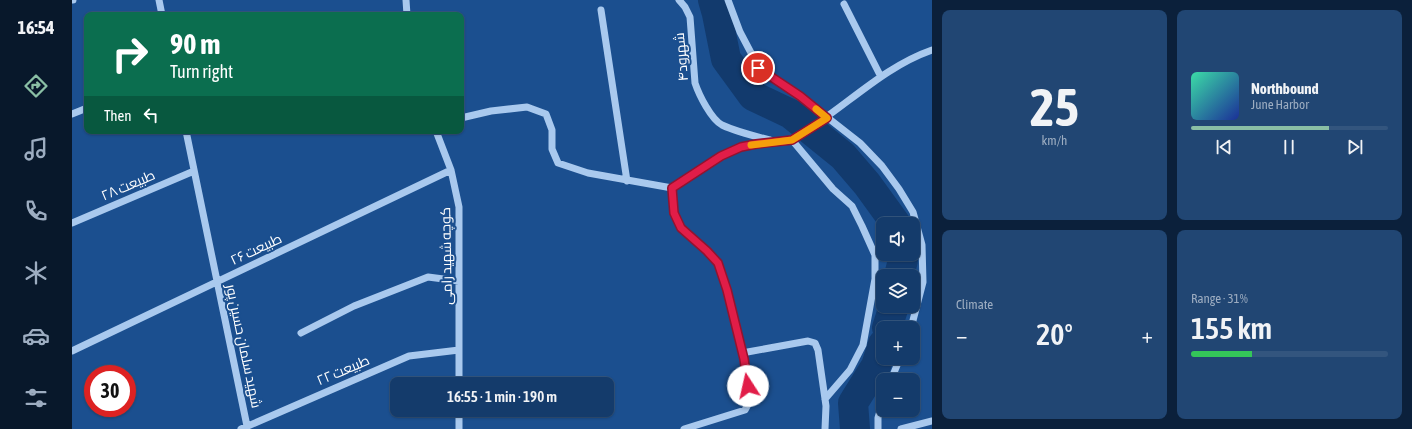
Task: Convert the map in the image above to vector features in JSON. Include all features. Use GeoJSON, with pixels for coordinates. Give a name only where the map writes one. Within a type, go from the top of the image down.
{"type":"FeatureCollection","features":[{"type":"Feature","properties":{"kind":"street"},"geometry":{"type":"LineString","coordinates":[[158,0],[161,12]]}},
{"type":"Feature","properties":{"kind":"street"},"geometry":{"type":"LineString","coordinates":[[406,0],[407,12]]}},
{"type":"Feature","properties":{"kind":"street","name":"شهرود۴"},"geometry":{"type":"LineString","coordinates":[[678,0],[690,17],[695,83],[707,106],[721,124],[774,142]]}},
{"type":"Feature","properties":{"kind":"street"},"geometry":{"type":"LineString","coordinates":[[728,0],[740,32],[758,68],[800,96],[860,143],[882,166],[899,189],[913,212],[922,245],[923,282],[913,321]]}},
{"type":"Feature","properties":{"kind":"street"},"geometry":{"type":"LineString","coordinates":[[844,4],[881,77]]}},
{"type":"Feature","properties":{"kind":"street"},"geometry":{"type":"LineString","coordinates":[[601,10],[628,181]]}},
{"type":"Feature","properties":{"kind":"street"},"geometry":{"type":"LineString","coordinates":[[464,117],[491,111],[527,107],[546,114],[552,130],[552,149],[558,163],[588,173],[672,188],[721,156],[741,147],[792,140],[827,118],[881,77],[932,50]]}},
{"type":"Feature","properties":{"kind":"street"},"geometry":{"type":"LineString","coordinates":[[72,114],[84,109]]}},
{"type":"Feature","properties":{"kind":"street","name":"شهید سلمان حسین پور"},"geometry":{"type":"LineString","coordinates":[[187,134],[217,281],[244,427]]}},
{"type":"Feature","properties":{"kind":"street","name":"کوچه شهید رامی"},"geometry":{"type":"LineString","coordinates":[[437,134],[451,170],[459,207],[459,377]]}},
{"type":"Feature","properties":{"kind":"street"},"geometry":{"type":"LineString","coordinates":[[792,140],[833,189],[852,206],[875,255],[875,280],[863,346],[850,370],[825,399]]}},
{"type":"Feature","properties":{"kind":"street","name":"طبیعت ۲۶"},"geometry":{"type":"LineString","coordinates":[[72,351],[451,170]]}},
{"type":"Feature","properties":{"kind":"street","name":"طبیعت ۲۸"},"geometry":{"type":"LineString","coordinates":[[72,223],[194,172]]}},
{"type":"Feature","properties":{"kind":"street"},"geometry":{"type":"LineString","coordinates":[[672,188],[674,213],[681,228],[718,263],[727,290],[751,399],[745,410],[684,429]]}},
{"type":"Feature","properties":{"kind":"street"},"geometry":{"type":"LineString","coordinates":[[301,333],[354,306],[428,277],[459,282]]}},
{"type":"Feature","properties":{"kind":"street"},"geometry":{"type":"LineString","coordinates":[[742,353],[808,341],[815,343],[818,350],[825,399],[825,429]]}},
{"type":"Feature","properties":{"kind":"street","name":"طبیعت ۲۲"},"geometry":{"type":"LineString","coordinates":[[244,427],[409,356],[459,350]]}},
{"type":"Feature","properties":{"kind":"street"},"geometry":{"type":"LineString","coordinates":[[459,417],[459,429]]}},
{"type":"Feature","properties":{"kind":"street"},"geometry":{"type":"LineString","coordinates":[[878,417],[878,429]]}},
{"type":"Feature","properties":{"kind":"street"},"geometry":{"type":"LineString","coordinates":[[901,429],[932,421]]}},
{"type":"Feature","properties":{"kind":"waterway"},"geometry":{"type":"LineString","coordinates":[[713,0],[726,59],[753,96],[791,114],[843,156],[867,184],[891,217]]}},
{"type":"Feature","properties":{"kind":"waterway"},"geometry":{"type":"LineString","coordinates":[[901,269],[903,261]]}},
{"type":"Feature","properties":{"kind":"waterway"},"geometry":{"type":"LineString","coordinates":[[889,321],[892,313]]}},
{"type":"Feature","properties":{"kind":"waterway"},"geometry":{"type":"LineString","coordinates":[[855,429],[853,403],[876,365]]}},
{"type":"Feature","properties":{"kind":"slow traffic"},"geometry":{"type":"LineString","coordinates":[[751,145],[792,140],[827,118],[816,109]]}},
{"type":"Feature","properties":{"kind":"route"},"geometry":{"type":"LineString","coordinates":[[748,386],[744,359],[727,290],[718,263],[681,228],[674,213],[672,188],[721,156],[741,147],[792,140],[827,118],[800,96],[758,68]]}}]}
